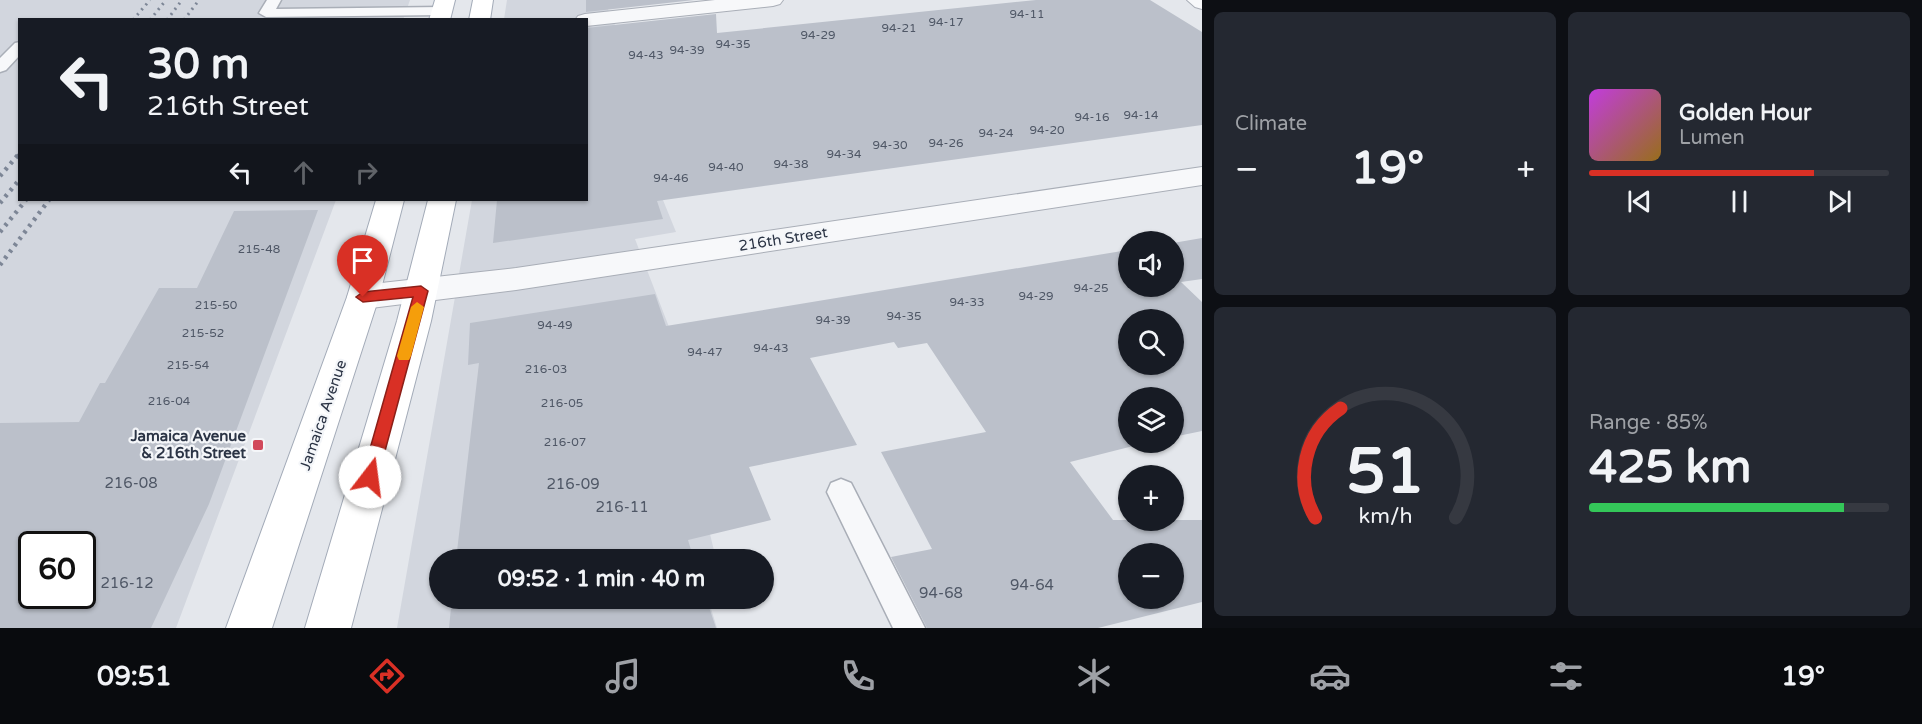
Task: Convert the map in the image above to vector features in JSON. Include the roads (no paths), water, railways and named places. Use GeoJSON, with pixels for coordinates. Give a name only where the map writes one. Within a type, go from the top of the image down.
{"type":"FeatureCollection","features":[{"type":"Feature","properties":{"kind":"main road"},"geometry":{"type":"LineString","coordinates":[[479,18],[483,0]]}},
{"type":"Feature","properties":{"kind":"main road","name":"Jamaica Avenue"},"geometry":{"type":"LineString","coordinates":[[249,628],[363,297],[390,201]]}},
{"type":"Feature","properties":{"kind":"main road"},"geometry":{"type":"LineString","coordinates":[[328,628],[421,291],[442,201]]}},
{"type":"Feature","properties":{"kind":"street"},"geometry":{"type":"LineString","coordinates":[[588,20],[773,0]]}},
{"type":"Feature","properties":{"kind":"street"},"geometry":{"type":"LineString","coordinates":[[1197,0],[1202,3]]}},
{"type":"Feature","properties":{"kind":"street","name":"216th Street"},"geometry":{"type":"LineString","coordinates":[[363,297],[516,279],[1202,176]]}},
{"type":"Feature","properties":{"kind":"lane"},"geometry":{"type":"LineString","coordinates":[[274,0],[266,13],[442,10]]}},
{"type":"Feature","properties":{"kind":"lane"},"geometry":{"type":"LineString","coordinates":[[0,67],[18,48]]}},
{"type":"Feature","properties":{"kind":"lane"},"geometry":{"type":"LineString","coordinates":[[841,492],[909,628]]}},
{"type":"Feature","properties":{"kind":"railway"},"geometry":{"type":"LineString","coordinates":[[135,18],[150,0]]}},
{"type":"Feature","properties":{"kind":"railway"},"geometry":{"type":"LineString","coordinates":[[152,18],[166,0]]}},
{"type":"Feature","properties":{"kind":"railway"},"geometry":{"type":"LineString","coordinates":[[168,18],[182,0]]}},
{"type":"Feature","properties":{"kind":"railway"},"geometry":{"type":"LineString","coordinates":[[186,18],[199,0]]}},
{"type":"Feature","properties":{"kind":"railway"},"geometry":{"type":"LineString","coordinates":[[0,176],[18,155]]}},
{"type":"Feature","properties":{"kind":"railway"},"geometry":{"type":"LineString","coordinates":[[0,203],[18,181]]}},
{"type":"Feature","properties":{"kind":"railway"},"geometry":{"type":"LineString","coordinates":[[0,232],[25,201]]}},
{"type":"Feature","properties":{"kind":"railway"},"geometry":{"type":"LineString","coordinates":[[0,265],[48,201]]}},
{"type":"Feature","properties":{"kind":"place","name":"Jamaica Avenue & 216th Street"},"geometry":{"type":"Point","coordinates":[258,445]}}]}
